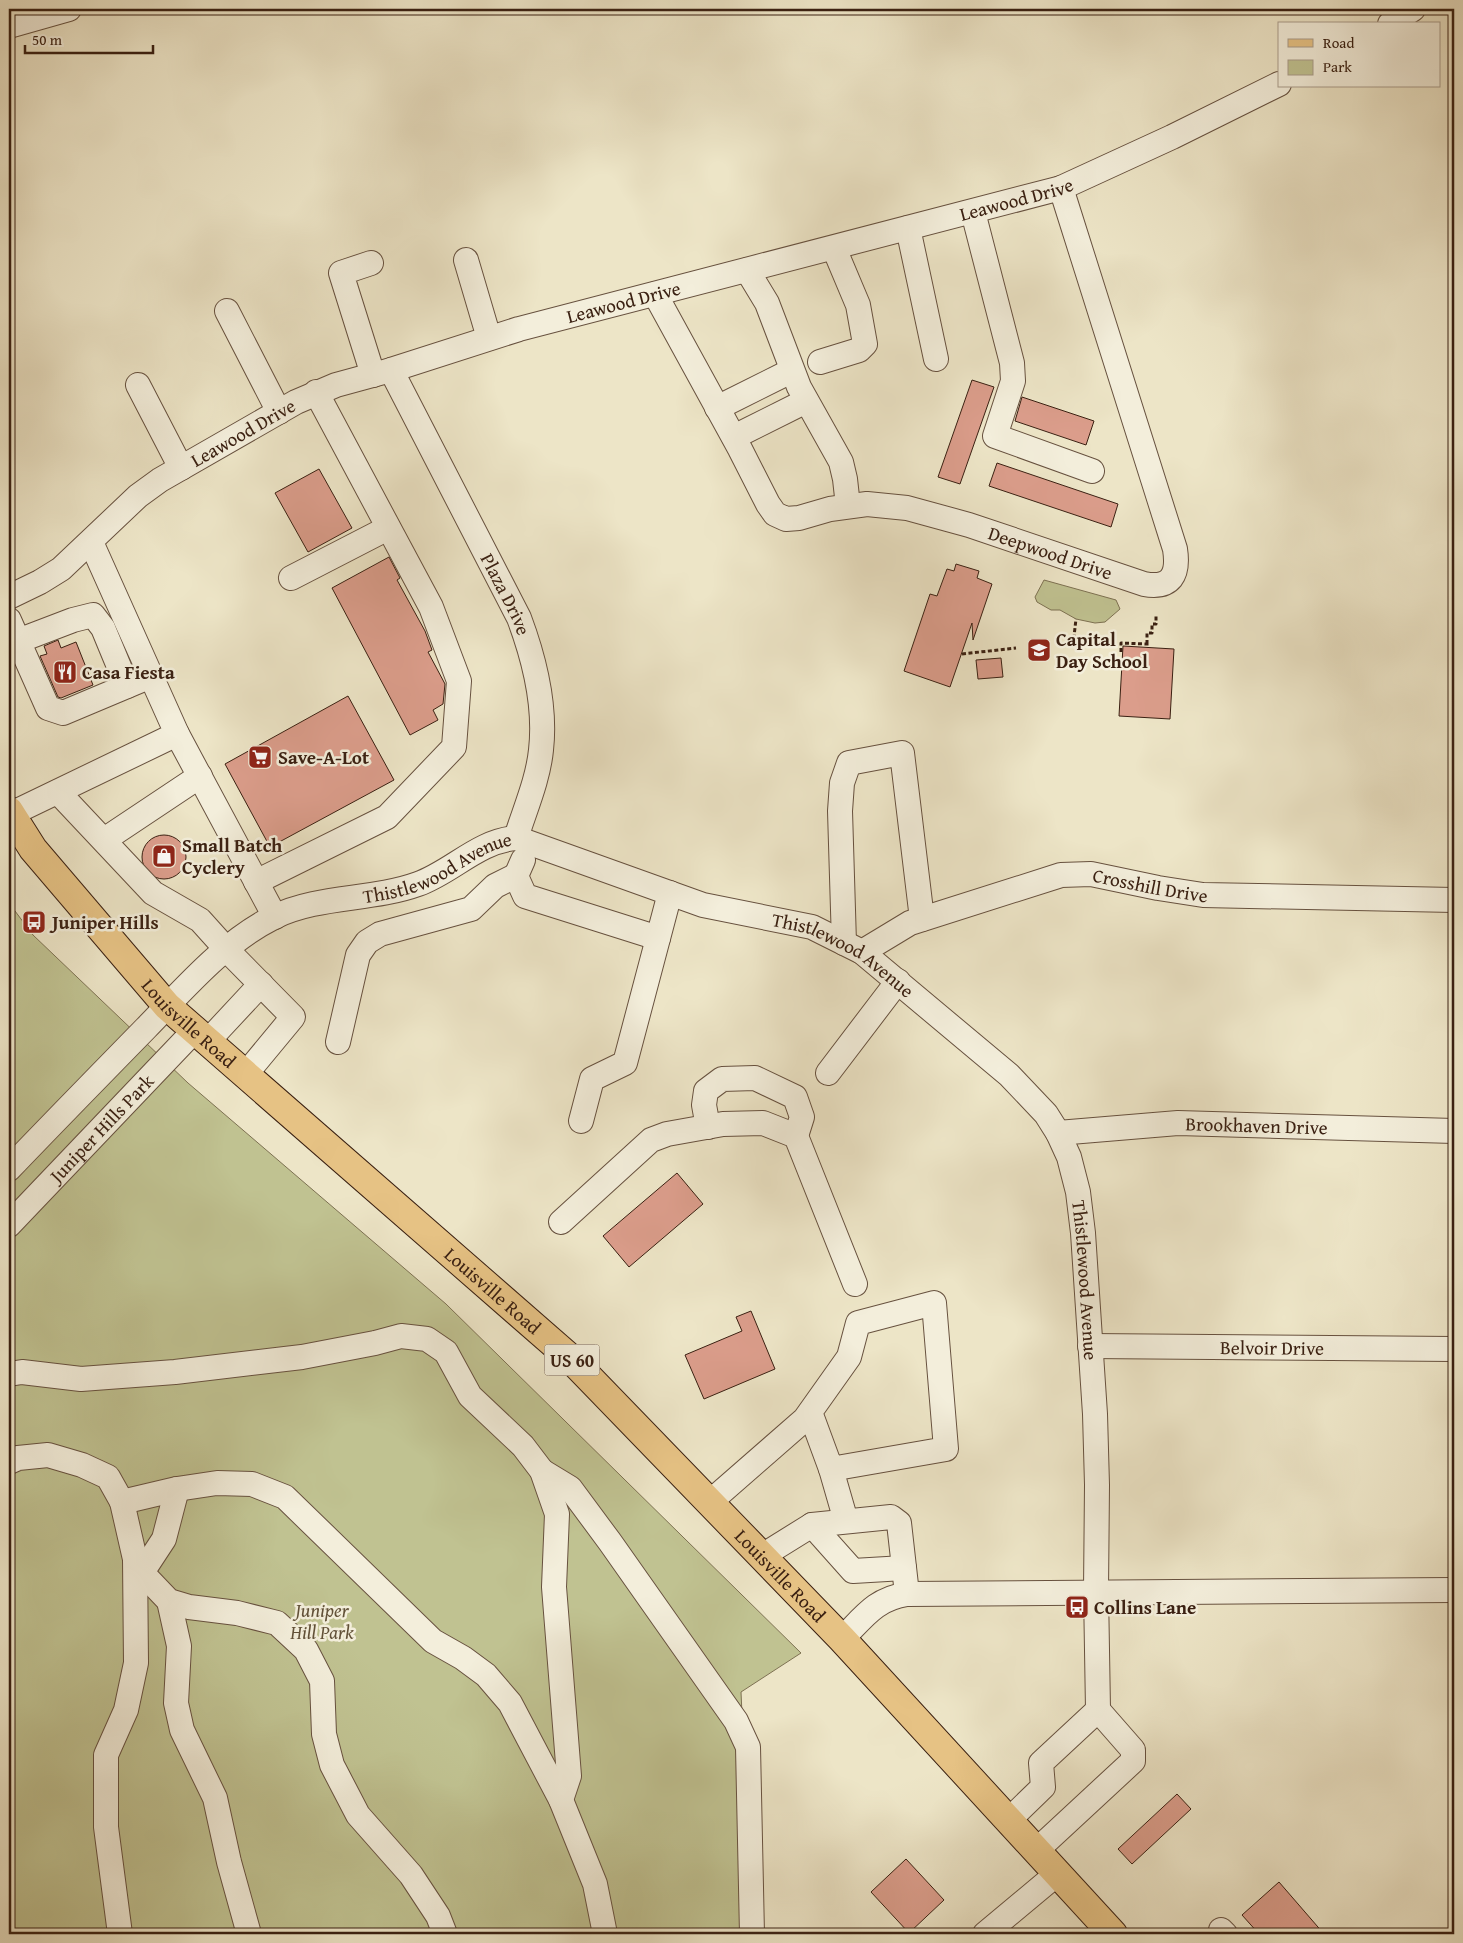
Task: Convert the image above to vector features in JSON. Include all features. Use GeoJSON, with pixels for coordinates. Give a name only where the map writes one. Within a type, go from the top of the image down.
{"type":"FeatureCollection","features":[{"type":"Feature","properties":{"kind":"main road","name":"Louisville Road"},"geometry":{"type":"LineString","coordinates":[[10,812],[33,849],[167,1006],[569,1357],[842,1639],[1114,1934]]}},
{"type":"Feature","properties":{"kind":"street"},"geometry":{"type":"LineString","coordinates":[[9,26],[69,9]]}},
{"type":"Feature","properties":{"kind":"street"},"geometry":{"type":"LineString","coordinates":[[1393,22],[1413,9]]}},
{"type":"Feature","properties":{"kind":"street","name":"Leawood Drive"},"geometry":{"type":"LineString","coordinates":[[9,597],[61,570],[138,496],[180,468],[316,392],[382,373],[489,338],[1061,188],[1172,137],[1278,84]]}},
{"type":"Feature","properties":{"kind":"street","name":"Deepwood Drive"},"geometry":{"type":"LineString","coordinates":[[655,294],[775,514],[786,519],[799,518],[848,506],[887,505],[927,513],[990,532],[1144,584],[1162,585],[1173,576],[1176,560],[1175,550],[1061,188]]}},
{"type":"Feature","properties":{"kind":"street"},"geometry":{"type":"LineString","coordinates":[[973,212],[1012,363],[1012,382],[995,436],[1092,471]]}},
{"type":"Feature","properties":{"kind":"street"},"geometry":{"type":"LineString","coordinates":[[908,228],[936,359]]}},
{"type":"Feature","properties":{"kind":"street"},"geometry":{"type":"LineString","coordinates":[[820,362],[859,350],[865,344],[858,305],[834,248]]}},
{"type":"Feature","properties":{"kind":"street"},"geometry":{"type":"LineString","coordinates":[[466,260],[489,338]]}},
{"type":"Feature","properties":{"kind":"street","name":"Plaza Drive"},"geometry":{"type":"LineString","coordinates":[[371,263],[342,273],[382,373],[518,618],[528,643],[539,698],[542,736],[541,751],[517,875]]}},
{"type":"Feature","properties":{"kind":"street"},"geometry":{"type":"LineString","coordinates":[[747,270],[767,304],[792,371],[806,401],[841,462],[848,506]]}},
{"type":"Feature","properties":{"kind":"street"},"geometry":{"type":"LineString","coordinates":[[227,311],[279,412]]}},
{"type":"Feature","properties":{"kind":"street"},"geometry":{"type":"LineString","coordinates":[[717,408],[792,371]]}},
{"type":"Feature","properties":{"kind":"street"},"geometry":{"type":"LineString","coordinates":[[138,386],[180,468]]}},
{"type":"Feature","properties":{"kind":"street"},"geometry":{"type":"LineString","coordinates":[[256,882],[387,816],[454,747],[458,682],[431,607],[316,392]]}},
{"type":"Feature","properties":{"kind":"street"},"geometry":{"type":"LineString","coordinates":[[734,437],[806,401]]}},
{"type":"Feature","properties":{"kind":"street"},"geometry":{"type":"LineString","coordinates":[[291,578],[388,528]]}},
{"type":"Feature","properties":{"kind":"street"},"geometry":{"type":"LineString","coordinates":[[91,542],[177,734],[274,917]]}},
{"type":"Feature","properties":{"kind":"street"},"geometry":{"type":"LineString","coordinates":[[18,641],[73,620],[93,615],[103,628],[128,686]]}},
{"type":"Feature","properties":{"kind":"street"},"geometry":{"type":"LineString","coordinates":[[9,620],[48,708],[63,713],[151,676]]}},
{"type":"Feature","properties":{"kind":"street"},"geometry":{"type":"LineString","coordinates":[[10,812],[58,792],[177,734]]}},
{"type":"Feature","properties":{"kind":"street"},"geometry":{"type":"LineString","coordinates":[[853,947],[840,810],[842,783],[849,763],[902,753],[922,919]]}},
{"type":"Feature","properties":{"kind":"street"},"geometry":{"type":"LineString","coordinates":[[104,840],[200,776]]}},
{"type":"Feature","properties":{"kind":"street"},"geometry":{"type":"LineString","coordinates":[[58,792],[154,893],[200,920],[293,1017],[245,1075]]}},
{"type":"Feature","properties":{"kind":"street","name":"Thistlewood Avenue"},"geometry":{"type":"LineString","coordinates":[[167,1006],[192,980],[227,950],[257,927],[274,917],[293,909],[313,904],[374,895],[416,885],[437,876],[484,846],[499,840],[523,841],[703,905],[812,927],[853,947],[898,981],[1009,1075],[1046,1114],[1058,1133],[1069,1157],[1078,1192],[1083,1233],[1096,1414],[1098,1710]]}},
{"type":"Feature","properties":{"kind":"street","name":"Crosshill Drive"},"geometry":{"type":"LineString","coordinates":[[853,947],[910,923],[1061,875],[1091,874],[1203,895],[1454,900]]}},
{"type":"Feature","properties":{"kind":"street"},"geometry":{"type":"LineString","coordinates":[[338,1042],[358,955],[367,942],[380,934],[471,909],[495,886],[517,875],[525,896],[658,938]]}},
{"type":"Feature","properties":{"kind":"street"},"geometry":{"type":"LineString","coordinates":[[581,1121],[592,1079],[625,1064],[670,893]]}},
{"type":"Feature","properties":{"kind":"street"},"geometry":{"type":"LineString","coordinates":[[828,1073],[898,981]]}},
{"type":"Feature","properties":{"kind":"street","name":"Juniper Hills Park"},"geometry":{"type":"LineString","coordinates":[[9,1225],[201,1036],[261,984]]}},
{"type":"Feature","properties":{"kind":"street","name":"Juniper Hills Park"},"geometry":{"type":"LineString","coordinates":[[9,1169],[167,1006]]}},
{"type":"Feature","properties":{"kind":"street"},"geometry":{"type":"LineString","coordinates":[[708,1127],[704,1105],[706,1091],[722,1079],[755,1078],[795,1097],[802,1117],[796,1136],[869,1320]]}},
{"type":"Feature","properties":{"kind":"street"},"geometry":{"type":"LineString","coordinates":[[561,1222],[651,1140],[668,1134],[723,1124],[763,1123],[796,1136]]}},
{"type":"Feature","properties":{"kind":"street","name":"Brookhaven Drive"},"geometry":{"type":"LineString","coordinates":[[1058,1133],[1178,1123],[1454,1131]]}},
{"type":"Feature","properties":{"kind":"street"},"geometry":{"type":"LineString","coordinates":[[710,1502],[810,1412],[849,1357],[858,1323],[934,1303],[946,1449],[831,1469]]}},
{"type":"Feature","properties":{"kind":"street"},"geometry":{"type":"LineString","coordinates":[[9,1374],[22,1372],[81,1379],[176,1372],[302,1357],[401,1336],[427,1339],[446,1352],[470,1396],[523,1446],[542,1471],[556,1514],[554,1587],[569,1776],[561,1800]]}},
{"type":"Feature","properties":{"kind":"street","name":"Belvoir Drive"},"geometry":{"type":"LineString","coordinates":[[1090,1346],[1454,1349]]}},
{"type":"Feature","properties":{"kind":"street"},"geometry":{"type":"LineString","coordinates":[[810,1412],[831,1469],[846,1521]]}},
{"type":"Feature","properties":{"kind":"street"},"geometry":{"type":"LineString","coordinates":[[9,1462],[18,1458],[48,1456],[82,1465],[108,1478],[122,1502],[139,1565],[136,1663],[126,1710],[106,1754],[106,1827],[120,1934]]}},
{"type":"Feature","properties":{"kind":"street"},"geometry":{"type":"LineString","coordinates":[[542,1471],[570,1488],[736,1721],[748,1747],[752,1934]]}},
{"type":"Feature","properties":{"kind":"street"},"geometry":{"type":"LineString","coordinates":[[122,1502],[177,1489],[217,1484],[252,1484],[285,1496],[433,1642],[464,1658],[486,1675],[510,1703],[561,1800],[595,1884],[605,1934]]}},
{"type":"Feature","properties":{"kind":"street"},"geometry":{"type":"LineString","coordinates":[[139,1565],[164,1539],[177,1489]]}},
{"type":"Feature","properties":{"kind":"street"},"geometry":{"type":"LineString","coordinates":[[762,1556],[812,1525],[891,1516],[899,1523],[907,1594]]}},
{"type":"Feature","properties":{"kind":"street"},"geometry":{"type":"LineString","coordinates":[[812,1525],[853,1571],[904,1568]]}},
{"type":"Feature","properties":{"kind":"street"},"geometry":{"type":"LineString","coordinates":[[139,1565],[169,1601],[179,1646],[176,1703],[182,1730],[214,1798],[231,1871],[250,1934]]}},
{"type":"Feature","properties":{"kind":"street"},"geometry":{"type":"LineString","coordinates":[[842,1639],[878,1603],[891,1596],[907,1594],[1454,1590]]}},
{"type":"Feature","properties":{"kind":"street"},"geometry":{"type":"LineString","coordinates":[[169,1601],[189,1607],[237,1613],[277,1623],[306,1650],[322,1681],[324,1734],[332,1765],[358,1815],[411,1875],[438,1916],[444,1934]]}},
{"type":"Feature","properties":{"kind":"street"},"geometry":{"type":"LineString","coordinates":[[1009,1820],[1043,1787],[1041,1763],[1098,1710],[1133,1750],[1133,1760],[1037,1850]]}},
{"type":"Feature","properties":{"kind":"street"},"geometry":{"type":"LineString","coordinates":[[999,1930],[1058,1873]]}},
{"type":"Feature","properties":{"kind":"path"},"geometry":{"type":"LineString","coordinates":[[1121,652],[1121,642],[1147,646],[1147,633],[1152,633],[1152,624],[1156,624],[1156,615]]}},
{"type":"Feature","properties":{"kind":"path"},"geometry":{"type":"LineString","coordinates":[[1073,645],[1076,618]]}},
{"type":"Feature","properties":{"kind":"path"},"geometry":{"type":"LineString","coordinates":[[962,654],[1016,648]]}},
{"type":"Feature","properties":{"kind":"green space"},"geometry":{"type":"Polygon","coordinates":[[[1044,580],[1116,600],[1120,609],[1105,622],[1095,623],[1076,619],[1060,610],[1051,610],[1037,602],[1035,597],[1044,580]]]}},
{"type":"Feature","properties":{"kind":"green space","name":"Juniper Hill Park"},"geometry":{"type":"Polygon","coordinates":[[[9,903],[33,935],[188,1083],[446,1304],[801,1653],[741,1692],[752,1934],[9,1934],[9,903]]]}},
{"type":"Feature","properties":{"kind":"building"},"geometry":{"type":"Polygon","coordinates":[[[972,380],[994,387],[960,484],[938,477],[972,380]]]}},
{"type":"Feature","properties":{"kind":"building"},"geometry":{"type":"Polygon","coordinates":[[[1022,397],[1094,421],[1086,445],[1015,421],[1022,397]]]}},
{"type":"Feature","properties":{"kind":"building"},"geometry":{"type":"Polygon","coordinates":[[[997,463],[1118,504],[1111,527],[989,486],[997,463]]]}},
{"type":"Feature","properties":{"kind":"building"},"geometry":{"type":"Polygon","coordinates":[[[319,469],[352,528],[308,552],[275,493],[319,469]]]}},
{"type":"Feature","properties":{"kind":"building"},"geometry":{"type":"Polygon","coordinates":[[[389,557],[400,578],[397,580],[425,631],[432,650],[428,652],[445,684],[443,704],[433,710],[438,720],[410,735],[332,588],[389,557]]]}},
{"type":"Feature","properties":{"kind":"building"},"geometry":{"type":"Polygon","coordinates":[[[956,564],[979,571],[977,578],[992,584],[973,640],[972,623],[950,687],[904,671],[930,594],[937,596],[947,569],[954,571],[956,564]]]}},
{"type":"Feature","properties":{"kind":"building","name":"Casa Fiesta"},"geometry":{"type":"Polygon","coordinates":[[[58,640],[61,648],[76,642],[93,685],[61,698],[58,697],[40,656],[47,654],[44,646],[58,640]]]}},
{"type":"Feature","properties":{"kind":"building"},"geometry":{"type":"Polygon","coordinates":[[[1123,646],[1174,649],[1170,719],[1119,716],[1123,646]]]}},
{"type":"Feature","properties":{"kind":"building"},"geometry":{"type":"Polygon","coordinates":[[[1001,658],[1003,677],[978,679],[976,660],[1001,658]]]}},
{"type":"Feature","properties":{"kind":"building"},"geometry":{"type":"Polygon","coordinates":[[[348,696],[394,780],[270,847],[225,764],[348,696]]]}},
{"type":"Feature","properties":{"kind":"building","name":"Small Batch Cyclery"},"geometry":{"type":"Polygon","coordinates":[[[164,835],[176,839],[182,845],[186,857],[182,869],[176,875],[164,879],[152,875],[146,869],[142,857],[146,845],[152,839],[164,835]]]}},
{"type":"Feature","properties":{"kind":"building"},"geometry":{"type":"Polygon","coordinates":[[[677,1173],[703,1204],[629,1267],[603,1236],[677,1173]]]}},
{"type":"Feature","properties":{"kind":"building"},"geometry":{"type":"Polygon","coordinates":[[[751,1311],[775,1369],[704,1399],[685,1355],[742,1331],[736,1317],[751,1311]]]}},
{"type":"Feature","properties":{"kind":"building"},"geometry":{"type":"Polygon","coordinates":[[[1177,1794],[1191,1809],[1132,1864],[1118,1849],[1177,1794]]]}},
{"type":"Feature","properties":{"kind":"building"},"geometry":{"type":"Polygon","coordinates":[[[906,1859],[944,1900],[909,1933],[871,1892],[906,1859]]]}},
{"type":"Feature","properties":{"kind":"building"},"geometry":{"type":"Polygon","coordinates":[[[1279,1882],[1324,1934],[1259,1934],[1242,1915],[1279,1882]]]}},
{"type":"Feature","properties":{"kind":"place","name":"Capital Day School"},"geometry":{"type":"Point","coordinates":[1039,650]}},
{"type":"Feature","properties":{"kind":"place","name":"Casa Fiesta"},"geometry":{"type":"Point","coordinates":[65,672]}},
{"type":"Feature","properties":{"kind":"place","name":"Save-A-Lot"},"geometry":{"type":"Point","coordinates":[260,757]}},
{"type":"Feature","properties":{"kind":"place","name":"Small Batch Cyclery"},"geometry":{"type":"Point","coordinates":[164,856]}},
{"type":"Feature","properties":{"kind":"place","name":"Juniper Hills"},"geometry":{"type":"Point","coordinates":[34,922]}},
{"type":"Feature","properties":{"kind":"place","name":"Collins Lane"},"geometry":{"type":"Point","coordinates":[1077,1607]}}]}
